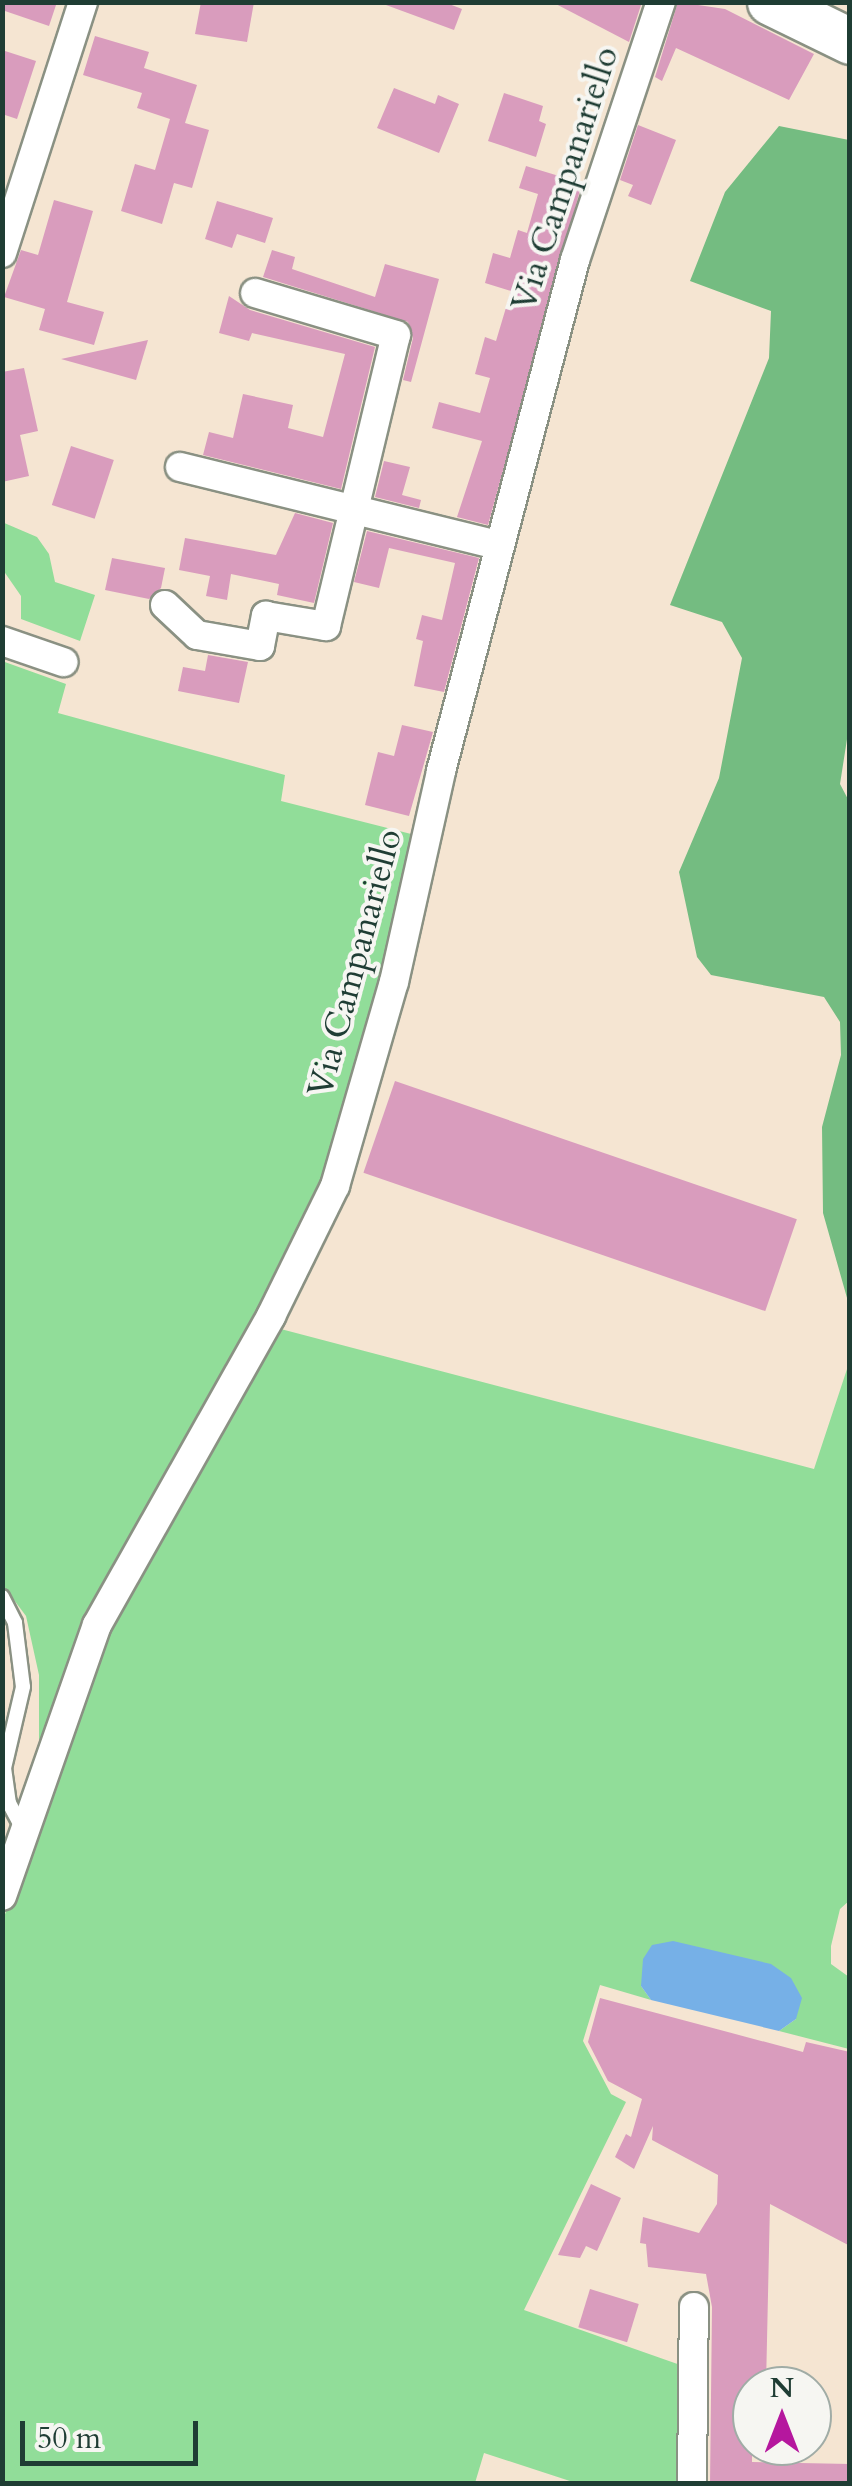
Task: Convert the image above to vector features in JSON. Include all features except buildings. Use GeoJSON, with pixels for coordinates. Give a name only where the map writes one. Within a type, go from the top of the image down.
{"type":"FeatureCollection","features":[{"type":"Feature","properties":{"kind":"main road"},"geometry":{"type":"LineString","coordinates":[[770,2],[850,41]]}},
{"type":"Feature","properties":{"kind":"street"},"geometry":{"type":"LineString","coordinates":[[2,253],[83,2]]}},
{"type":"Feature","properties":{"kind":"street","name":"Via Campanariello"},"geometry":{"type":"LineString","coordinates":[[2,1896],[97,1625],[262,1334],[334,1186],[394,982],[497,544],[574,260],[662,2]]}},
{"type":"Feature","properties":{"kind":"street"},"geometry":{"type":"LineString","coordinates":[[165,605],[197,635],[260,646],[266,616],[326,626],[396,335],[256,293]]}},
{"type":"Feature","properties":{"kind":"street"},"geometry":{"type":"LineString","coordinates":[[180,467],[497,544]]}},
{"type":"Feature","properties":{"kind":"street"},"geometry":{"type":"LineString","coordinates":[[2,640],[63,662]]}},
{"type":"Feature","properties":{"kind":"street"},"geometry":{"type":"LineString","coordinates":[[692,2484],[694,2307]]}},
{"type":"Feature","properties":{"kind":"lane"},"geometry":{"type":"LineString","coordinates":[[2,1598],[15,1623],[23,1686],[4,1768],[8,1803],[24,1832]]}},
{"type":"Feature","properties":{"kind":"green space"},"geometry":{"type":"Polygon","coordinates":[[[779,126],[849,140],[850,720],[840,784],[850,803],[849,1305],[823,1213],[822,1127],[841,1055],[840,1022],[824,997],[711,975],[697,957],[679,872],[719,778],[742,658],[722,622],[670,605],[769,358],[771,311],[690,281],[725,192],[779,126]]]}},
{"type":"Feature","properties":{"kind":"green space"},"geometry":{"type":"Polygon","coordinates":[[[2,522],[37,537],[49,554],[55,582],[95,595],[80,641],[21,619],[21,596],[3,570],[2,522]]]}},
{"type":"Feature","properties":{"kind":"green space"},"geometry":{"type":"Polygon","coordinates":[[[2,661],[66,684],[58,713],[285,775],[281,801],[419,836],[363,1057],[311,1216],[188,1442],[82,1618],[39,1750],[39,1675],[26,1616],[2,1584],[2,661]]]}},
{"type":"Feature","properties":{"kind":"green space"},"geometry":{"type":"Polygon","coordinates":[[[277,1328],[814,1469],[849,1363],[850,1900],[840,1909],[831,1964],[849,1977],[849,2049],[779,2031],[796,2019],[641,1986],[651,2000],[600,1985],[583,2041],[611,2094],[626,2102],[524,2310],[686,2367],[686,2483],[576,2483],[484,2453],[475,2483],[3,2484],[3,1920],[101,1643],[277,1328]]]}},
{"type":"Feature","properties":{"kind":"water"},"geometry":{"type":"Polygon","coordinates":[[[673,1941],[771,1964],[791,1978],[802,1998],[796,2019],[779,2031],[651,2000],[641,1986],[643,1959],[652,1945],[673,1941]]]}}]}
